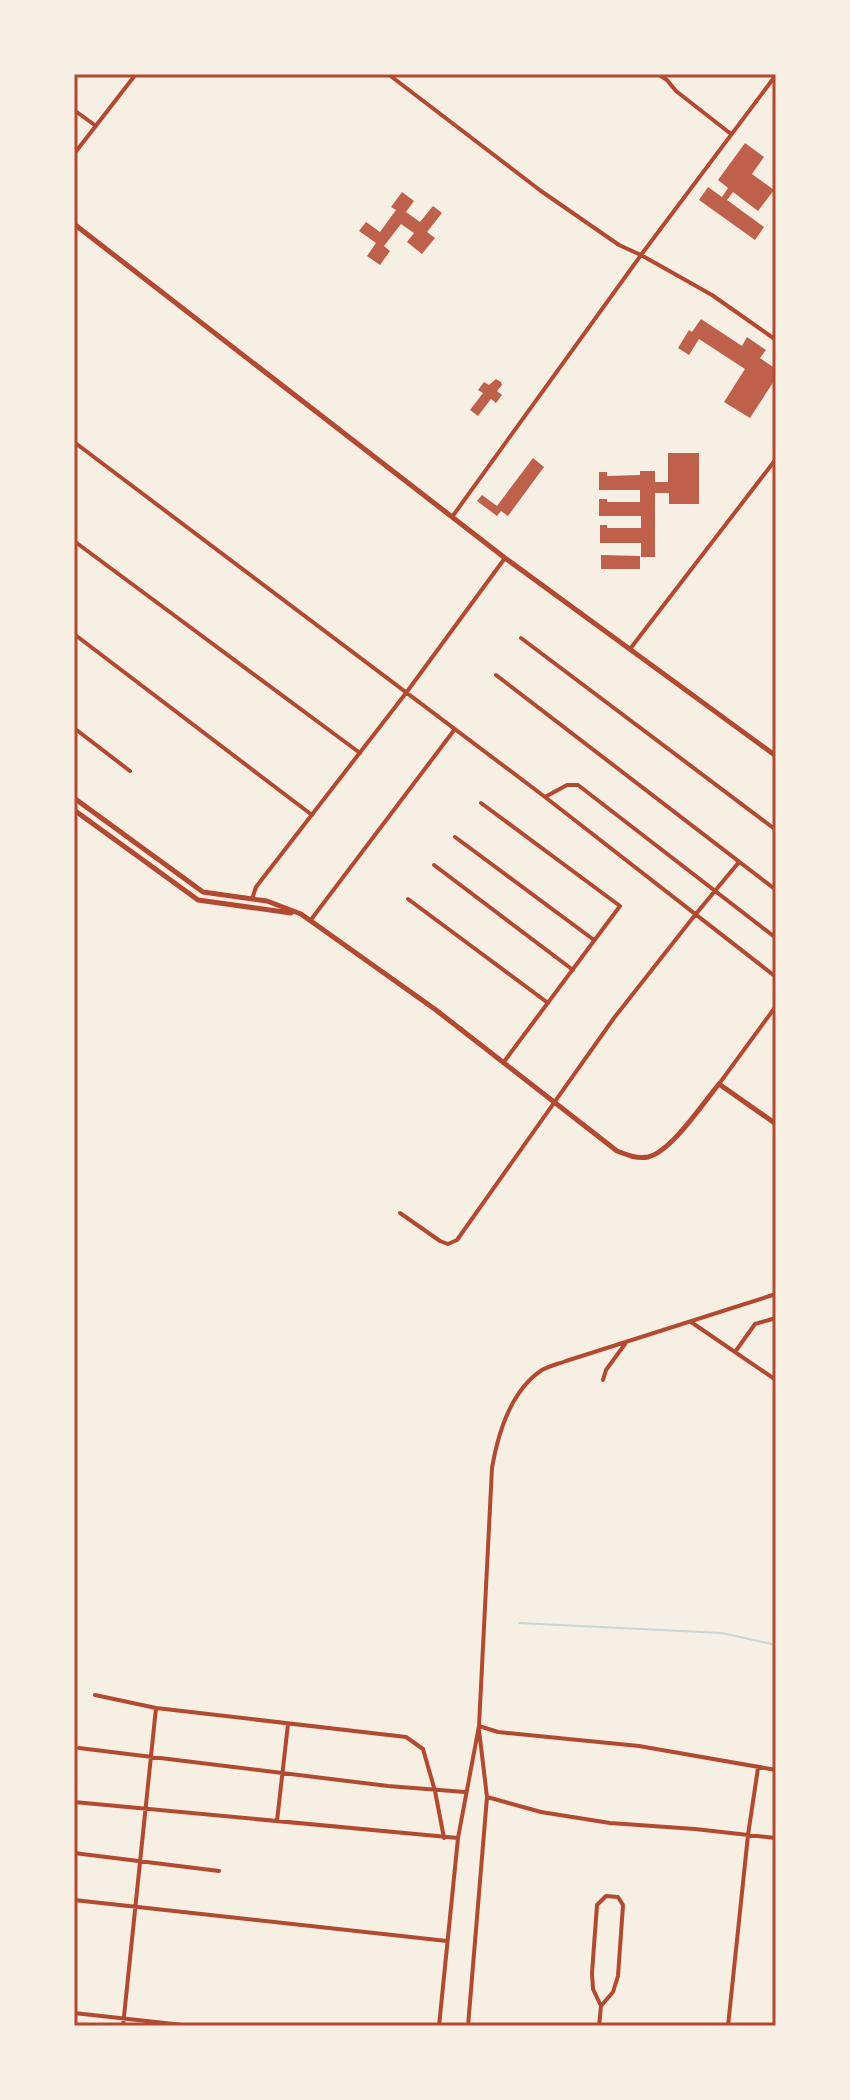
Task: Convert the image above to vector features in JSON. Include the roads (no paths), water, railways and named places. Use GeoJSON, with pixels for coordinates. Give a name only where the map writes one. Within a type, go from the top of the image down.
{"type":"FeatureCollection","features":[{"type":"Feature","properties":{"kind":"main road"},"geometry":{"type":"LineString","coordinates":[[74,224],[505,558],[776,756]]}},
{"type":"Feature","properties":{"kind":"main road"},"geometry":{"type":"LineString","coordinates":[[74,798],[203,892],[267,901],[301,914],[436,1010],[617,1151],[632,1157],[646,1157],[660,1152],[674,1140],[719,1084],[776,1124]]}},
{"type":"Feature","properties":{"kind":"main road"},"geometry":{"type":"LineString","coordinates":[[74,810],[198,900],[301,914]]}},
{"type":"Feature","properties":{"kind":"street"},"geometry":{"type":"LineString","coordinates":[[74,154],[136,74]]}},
{"type":"Feature","properties":{"kind":"street"},"geometry":{"type":"LineString","coordinates":[[388,74],[541,191],[619,245],[712,295],[776,340]]}},
{"type":"Feature","properties":{"kind":"street"},"geometry":{"type":"LineString","coordinates":[[658,74],[731,134]]}},
{"type":"Feature","properties":{"kind":"street"},"geometry":{"type":"LineString","coordinates":[[452,517],[641,255],[776,75]]}},
{"type":"Feature","properties":{"kind":"street"},"geometry":{"type":"LineString","coordinates":[[74,110],[96,126]]}},
{"type":"Feature","properties":{"kind":"street"},"geometry":{"type":"LineString","coordinates":[[74,442],[545,797],[776,977]]}},
{"type":"Feature","properties":{"kind":"street"},"geometry":{"type":"LineString","coordinates":[[630,649],[776,459]]}},
{"type":"Feature","properties":{"kind":"street"},"geometry":{"type":"LineString","coordinates":[[74,541],[360,753]]}},
{"type":"Feature","properties":{"kind":"street"},"geometry":{"type":"LineString","coordinates":[[252,899],[256,887],[406,693],[505,558]]}},
{"type":"Feature","properties":{"kind":"street"},"geometry":{"type":"LineString","coordinates":[[74,634],[312,815]]}},
{"type":"Feature","properties":{"kind":"street"},"geometry":{"type":"LineString","coordinates":[[521,638],[776,830]]}},
{"type":"Feature","properties":{"kind":"street"},"geometry":{"type":"LineString","coordinates":[[496,675],[776,890]]}},
{"type":"Feature","properties":{"kind":"street"},"geometry":{"type":"LineString","coordinates":[[74,728],[130,771]]}},
{"type":"Feature","properties":{"kind":"street"},"geometry":{"type":"LineString","coordinates":[[310,921],[455,729]]}},
{"type":"Feature","properties":{"kind":"street"},"geometry":{"type":"LineString","coordinates":[[545,797],[567,785],[578,785],[776,938]]}},
{"type":"Feature","properties":{"kind":"street"},"geometry":{"type":"LineString","coordinates":[[481,803],[620,906],[503,1063]]}},
{"type":"Feature","properties":{"kind":"street"},"geometry":{"type":"LineString","coordinates":[[455,837],[594,940]]}},
{"type":"Feature","properties":{"kind":"street"},"geometry":{"type":"LineString","coordinates":[[400,1213],[440,1241],[448,1244],[457,1240],[614,1018],[739,862]]}},
{"type":"Feature","properties":{"kind":"street"},"geometry":{"type":"LineString","coordinates":[[434,865],[573,970]]}},
{"type":"Feature","properties":{"kind":"street"},"geometry":{"type":"LineString","coordinates":[[408,899],[548,1003]]}},
{"type":"Feature","properties":{"kind":"street"},"geometry":{"type":"LineString","coordinates":[[719,1084],[776,1006]]}},
{"type":"Feature","properties":{"kind":"street"},"geometry":{"type":"LineString","coordinates":[[439,2026],[458,1838],[479,1726],[492,1468],[495,1448],[505,1421],[519,1394],[543,1370],[776,1294]]}},
{"type":"Feature","properties":{"kind":"street"},"geometry":{"type":"LineString","coordinates":[[735,1352],[755,1324],[776,1318]]}},
{"type":"Feature","properties":{"kind":"street"},"geometry":{"type":"LineString","coordinates":[[691,1322],[776,1380]]}},
{"type":"Feature","properties":{"kind":"street"},"geometry":{"type":"LineString","coordinates":[[603,1380],[606,1370],[627,1342]]}},
{"type":"Feature","properties":{"kind":"street"},"geometry":{"type":"LineString","coordinates":[[95,1695],[156,1708],[406,1737],[423,1749],[444,1838]]}},
{"type":"Feature","properties":{"kind":"street"},"geometry":{"type":"LineString","coordinates":[[123,2026],[156,1708]]}},
{"type":"Feature","properties":{"kind":"street"},"geometry":{"type":"LineString","coordinates":[[277,1822],[288,1724]]}},
{"type":"Feature","properties":{"kind":"street"},"geometry":{"type":"LineString","coordinates":[[479,1726],[498,1732],[639,1746],[776,1770]]}},
{"type":"Feature","properties":{"kind":"street"},"geometry":{"type":"LineString","coordinates":[[468,2026],[487,1797],[479,1726]]}},
{"type":"Feature","properties":{"kind":"street"},"geometry":{"type":"LineString","coordinates":[[79,1748],[435,1791],[465,1792]]}},
{"type":"Feature","properties":{"kind":"street"},"geometry":{"type":"LineString","coordinates":[[728,2026],[758,1768]]}},
{"type":"Feature","properties":{"kind":"street"},"geometry":{"type":"LineString","coordinates":[[487,1797],[541,1812],[610,1823],[776,1838]]}},
{"type":"Feature","properties":{"kind":"street"},"geometry":{"type":"LineString","coordinates":[[74,1802],[458,1838]]}},
{"type":"Feature","properties":{"kind":"street"},"geometry":{"type":"LineString","coordinates":[[74,1853],[219,1871]]}},
{"type":"Feature","properties":{"kind":"street"},"geometry":{"type":"LineString","coordinates":[[599,2026],[601,2006],[593,1989],[592,1973],[597,1905],[606,1896],[618,1897],[623,1905],[618,1976],[613,1992],[601,2006]]}},
{"type":"Feature","properties":{"kind":"street"},"geometry":{"type":"LineString","coordinates":[[74,1900],[447,1941]]}},
{"type":"Feature","properties":{"kind":"street"},"geometry":{"type":"LineString","coordinates":[[74,2013],[192,2026]]}},
{"type":"Feature","properties":{"kind":"waterway"},"geometry":{"type":"LineString","coordinates":[[519,1623],[722,1633],[776,1645]]}}]}
